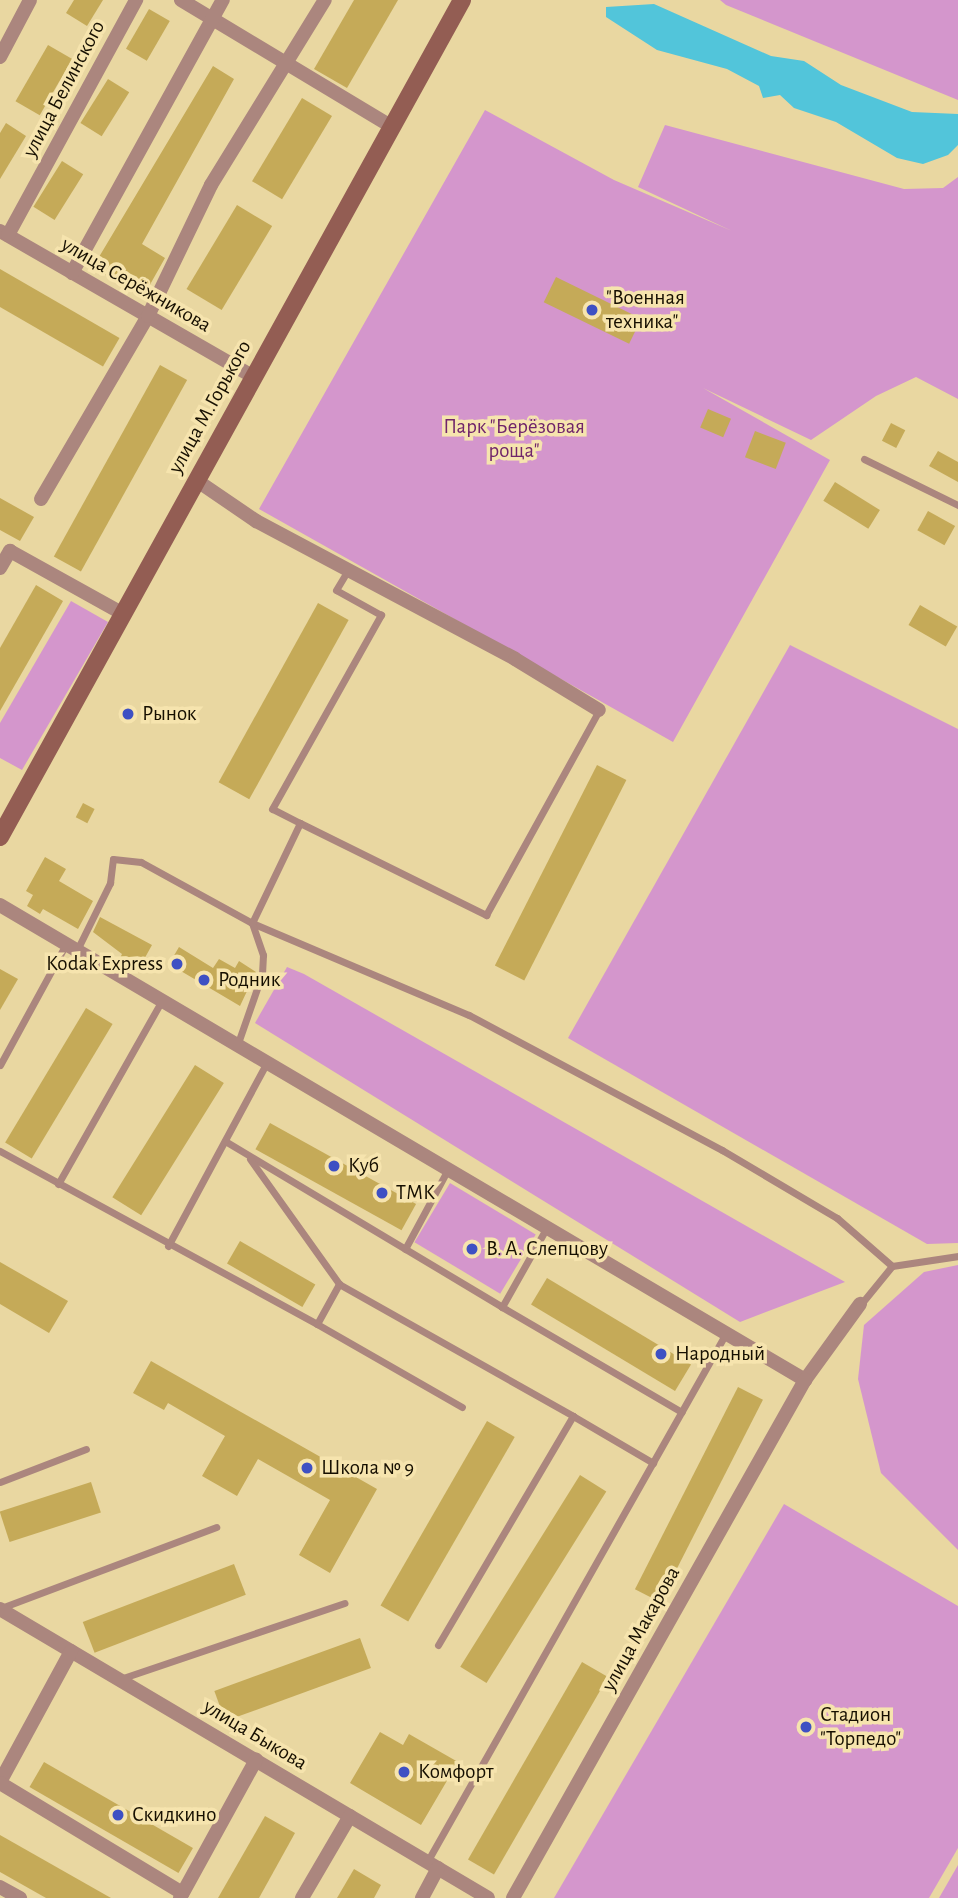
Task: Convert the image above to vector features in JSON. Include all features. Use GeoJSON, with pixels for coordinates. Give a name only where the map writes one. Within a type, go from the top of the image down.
{"type":"FeatureCollection","features":[{"type":"Feature","properties":{"kind":"main road","name":"улица М.Горького"},"geometry":{"type":"LineString","coordinates":[[0,837],[252,376],[463,0]]}},
{"type":"Feature","properties":{"kind":"street"},"geometry":{"type":"LineString","coordinates":[[0,57],[30,0]]}},
{"type":"Feature","properties":{"kind":"street","name":"улица Белинского"},"geometry":{"type":"LineString","coordinates":[[4,233],[136,0]]}},
{"type":"Feature","properties":{"kind":"street"},"geometry":{"type":"LineString","coordinates":[[181,0],[211,21],[391,126]]}},
{"type":"Feature","properties":{"kind":"street"},"geometry":{"type":"LineString","coordinates":[[72,273],[223,0]]}},
{"type":"Feature","properties":{"kind":"street"},"geometry":{"type":"LineString","coordinates":[[41,499],[148,316],[211,185],[288,67],[325,0]]}},
{"type":"Feature","properties":{"kind":"street","name":"улица Серёжникова"},"geometry":{"type":"LineString","coordinates":[[4,233],[252,376]]}},
{"type":"Feature","properties":{"kind":"street"},"geometry":{"type":"LineString","coordinates":[[196,480],[256,521],[347,572],[515,659],[599,710]]}},
{"type":"Feature","properties":{"kind":"street"},"geometry":{"type":"LineString","coordinates":[[0,568],[10,551],[123,614]]}},
{"type":"Feature","properties":{"kind":"street"},"geometry":{"type":"LineString","coordinates":[[0,905],[805,1380]]}},
{"type":"Feature","properties":{"kind":"street","name":"улица Макарова"},"geometry":{"type":"LineString","coordinates":[[513,1898],[805,1380],[860,1304]]}},
{"type":"Feature","properties":{"kind":"street","name":"улица Быкова"},"geometry":{"type":"LineString","coordinates":[[0,1608],[488,1898]]}},
{"type":"Feature","properties":{"kind":"street"},"geometry":{"type":"LineString","coordinates":[[71,1651],[6,1757],[0,1782],[181,1896],[256,1760]]}},
{"type":"Feature","properties":{"kind":"street"},"geometry":{"type":"LineString","coordinates":[[302,1898],[350,1816]]}},
{"type":"Feature","properties":{"kind":"street"},"geometry":{"type":"LineString","coordinates":[[422,1898],[433,1865]]}},
{"type":"Feature","properties":{"kind":"street"},"geometry":{"type":"LineString","coordinates":[[0,1886],[20,1898]]}},
{"type":"Feature","properties":{"kind":"lane"},"geometry":{"type":"LineString","coordinates":[[864,459],[958,505]]}},
{"type":"Feature","properties":{"kind":"lane"},"geometry":{"type":"LineString","coordinates":[[347,572],[336,590],[381,615],[272,809],[486,915],[599,710]]}},
{"type":"Feature","properties":{"kind":"lane"},"geometry":{"type":"LineString","coordinates":[[238,1043],[262,974],[263,955],[252,923],[300,823]]}},
{"type":"Feature","properties":{"kind":"lane"},"geometry":{"type":"LineString","coordinates":[[0,1065],[110,883],[113,859],[141,862],[252,923],[469,1015],[722,1150],[837,1218],[892,1266]]}},
{"type":"Feature","properties":{"kind":"lane"},"geometry":{"type":"LineString","coordinates":[[58,1184],[162,1000]]}},
{"type":"Feature","properties":{"kind":"lane"},"geometry":{"type":"LineString","coordinates":[[168,1246],[268,1061]]}},
{"type":"Feature","properties":{"kind":"lane"},"geometry":{"type":"LineString","coordinates":[[225,1141],[682,1412]]}},
{"type":"Feature","properties":{"kind":"lane"},"geometry":{"type":"LineString","coordinates":[[0,1152],[168,1246],[317,1324],[462,1407]]}},
{"type":"Feature","properties":{"kind":"lane"},"geometry":{"type":"LineString","coordinates":[[247,1155],[339,1283],[653,1463]]}},
{"type":"Feature","properties":{"kind":"lane"},"geometry":{"type":"LineString","coordinates":[[405,1248],[448,1168]]}},
{"type":"Feature","properties":{"kind":"lane"},"geometry":{"type":"LineString","coordinates":[[502,1307],[547,1227]]}},
{"type":"Feature","properties":{"kind":"lane"},"geometry":{"type":"LineString","coordinates":[[860,1304],[892,1266],[958,1256]]}},
{"type":"Feature","properties":{"kind":"lane"},"geometry":{"type":"LineString","coordinates":[[317,1324],[339,1283]]}},
{"type":"Feature","properties":{"kind":"lane"},"geometry":{"type":"LineString","coordinates":[[433,1865],[726,1334]]}},
{"type":"Feature","properties":{"kind":"lane"},"geometry":{"type":"LineString","coordinates":[[438,1645],[573,1416]]}},
{"type":"Feature","properties":{"kind":"lane"},"geometry":{"type":"LineString","coordinates":[[0,1482],[86,1449]]}},
{"type":"Feature","properties":{"kind":"lane"},"geometry":{"type":"LineString","coordinates":[[0,1608],[216,1527]]}},
{"type":"Feature","properties":{"kind":"lane"},"geometry":{"type":"LineString","coordinates":[[119,1680],[345,1603]]}},
{"type":"Feature","properties":{"kind":"green space"},"geometry":{"type":"Polygon","coordinates":[[[720,0],[958,0],[958,100],[726,5],[720,0]]]}},
{"type":"Feature","properties":{"kind":"green space","name":"Парк \"Берёзовая роща\""},"geometry":{"type":"Polygon","coordinates":[[[485,110],[614,180],[732,231],[638,187],[665,125],[904,189],[943,188],[958,177],[958,399],[916,377],[876,396],[811,440],[703,388],[830,460],[673,742],[259,509],[485,110]]]}},
{"type":"Feature","properties":{"kind":"green space"},"geometry":{"type":"Polygon","coordinates":[[[71,601],[108,622],[22,770],[0,758],[0,723],[71,601]]]}},
{"type":"Feature","properties":{"kind":"green space"},"geometry":{"type":"Polygon","coordinates":[[[790,645],[958,729],[958,1243],[927,1244],[568,1038],[790,645]]]}},
{"type":"Feature","properties":{"kind":"green space"},"geometry":{"type":"Polygon","coordinates":[[[287,967],[304,974],[845,1282],[740,1322],[255,1023],[287,967]]]}},
{"type":"Feature","properties":{"kind":"green space"},"geometry":{"type":"Polygon","coordinates":[[[450,1183],[536,1235],[500,1294],[414,1242],[450,1183]]]}},
{"type":"Feature","properties":{"kind":"green space"},"geometry":{"type":"Polygon","coordinates":[[[958,1265],[958,1550],[881,1473],[858,1379],[864,1325],[924,1272],[958,1265]]]}},
{"type":"Feature","properties":{"kind":"green space","name":"Стадион \"Торпедо\""},"geometry":{"type":"Polygon","coordinates":[[[784,1504],[958,1606],[958,1848],[929,1898],[554,1898],[784,1504]]]}},
{"type":"Feature","properties":{"kind":"green space"},"geometry":{"type":"Polygon","coordinates":[[[958,1865],[958,1898],[939,1898],[958,1865]]]}},
{"type":"Feature","properties":{"kind":"water"},"geometry":{"type":"Polygon","coordinates":[[[654,4],[771,56],[804,61],[841,85],[912,112],[958,114],[958,145],[948,155],[923,164],[897,158],[836,122],[794,108],[780,95],[763,98],[759,86],[727,69],[657,50],[606,17],[606,7],[654,4]]]}},
{"type":"Feature","properties":{"kind":"building"},"geometry":{"type":"Polygon","coordinates":[[[74,0],[103,0],[87,26],[66,13],[74,0]]]}},
{"type":"Feature","properties":{"kind":"building"},"geometry":{"type":"Polygon","coordinates":[[[354,0],[398,0],[347,88],[314,69],[354,0]]]}},
{"type":"Feature","properties":{"kind":"building"},"geometry":{"type":"Polygon","coordinates":[[[149,9],[170,21],[147,61],[126,49],[149,9]]]}},
{"type":"Feature","properties":{"kind":"building"},"geometry":{"type":"Polygon","coordinates":[[[48,45],[72,59],[40,115],[16,101],[48,45]]]}},
{"type":"Feature","properties":{"kind":"building"},"geometry":{"type":"Polygon","coordinates":[[[213,66],[234,79],[142,244],[165,258],[143,297],[93,267],[213,66]]]}},
{"type":"Feature","properties":{"kind":"building"},"geometry":{"type":"Polygon","coordinates":[[[108,79],[129,92],[102,136],[80,123],[108,79]]]}},
{"type":"Feature","properties":{"kind":"building"},"geometry":{"type":"Polygon","coordinates":[[[302,98],[332,116],[282,199],[252,181],[302,98]]]}},
{"type":"Feature","properties":{"kind":"building"},"geometry":{"type":"Polygon","coordinates":[[[6,123],[26,136],[0,179],[0,133],[6,123]]]}},
{"type":"Feature","properties":{"kind":"building"},"geometry":{"type":"Polygon","coordinates":[[[62,161],[83,174],[55,220],[33,207],[62,161]]]}},
{"type":"Feature","properties":{"kind":"building"},"geometry":{"type":"Polygon","coordinates":[[[237,205],[272,226],[222,310],[187,289],[237,205]]]}},
{"type":"Feature","properties":{"kind":"building"},"geometry":{"type":"Polygon","coordinates":[[[0,269],[120,338],[103,367],[0,307],[0,269]]]}},
{"type":"Feature","properties":{"kind":"building","name":"\"Военная техника\""},"geometry":{"type":"Polygon","coordinates":[[[556,277],[641,319],[629,344],[544,302],[556,277]]]}},
{"type":"Feature","properties":{"kind":"building"},"geometry":{"type":"Polygon","coordinates":[[[160,365],[187,380],[81,572],[54,557],[160,365]]]}},
{"type":"Feature","properties":{"kind":"building"},"geometry":{"type":"Polygon","coordinates":[[[708,409],[731,419],[723,437],[700,427],[708,409]]]}},
{"type":"Feature","properties":{"kind":"building"},"geometry":{"type":"Polygon","coordinates":[[[891,423],[905,430],[896,448],[882,441],[891,423]]]}},
{"type":"Feature","properties":{"kind":"building"},"geometry":{"type":"Polygon","coordinates":[[[755,431],[786,443],[776,469],[745,457],[755,431]]]}},
{"type":"Feature","properties":{"kind":"building"},"geometry":{"type":"Polygon","coordinates":[[[938,451],[958,462],[958,482],[929,466],[938,451]]]}},
{"type":"Feature","properties":{"kind":"building"},"geometry":{"type":"Polygon","coordinates":[[[835,482],[880,510],[868,529],[823,501],[835,482]]]}},
{"type":"Feature","properties":{"kind":"building"},"geometry":{"type":"Polygon","coordinates":[[[0,498],[34,517],[20,541],[0,530],[0,498]]]}},
{"type":"Feature","properties":{"kind":"building"},"geometry":{"type":"Polygon","coordinates":[[[928,511],[955,526],[944,545],[917,530],[928,511]]]}},
{"type":"Feature","properties":{"kind":"building"},"geometry":{"type":"Polygon","coordinates":[[[36,585],[63,601],[0,711],[0,648],[36,585]]]}},
{"type":"Feature","properties":{"kind":"building"},"geometry":{"type":"Polygon","coordinates":[[[318,603],[349,620],[249,799],[219,782],[318,603]]]}},
{"type":"Feature","properties":{"kind":"building"},"geometry":{"type":"Polygon","coordinates":[[[920,605],[957,626],[946,646],[908,625],[920,605]]]}},
{"type":"Feature","properties":{"kind":"building"},"geometry":{"type":"Polygon","coordinates":[[[597,765],[626,780],[524,980],[495,965],[597,765]]]}},
{"type":"Feature","properties":{"kind":"building"},"geometry":{"type":"Polygon","coordinates":[[[83,803],[95,809],[87,823],[76,817],[83,803]]]}},
{"type":"Feature","properties":{"kind":"building"},"geometry":{"type":"Polygon","coordinates":[[[45,857],[66,869],[59,881],[93,901],[78,929],[43,909],[40,914],[27,906],[33,895],[26,891],[45,857]]]}},
{"type":"Feature","properties":{"kind":"building"},"geometry":{"type":"Polygon","coordinates":[[[100,917],[152,945],[137,972],[118,962],[122,954],[93,932],[100,917]]]}},
{"type":"Feature","properties":{"kind":"building"},"geometry":{"type":"Polygon","coordinates":[[[179,947],[213,968],[219,959],[235,968],[239,961],[256,972],[240,1006],[169,964],[179,947]]]}},
{"type":"Feature","properties":{"kind":"building"},"geometry":{"type":"Polygon","coordinates":[[[0,969],[18,979],[0,1010],[0,969]]]}},
{"type":"Feature","properties":{"kind":"building"},"geometry":{"type":"Polygon","coordinates":[[[86,1008],[113,1024],[32,1159],[5,1143],[86,1008]]]}},
{"type":"Feature","properties":{"kind":"building"},"geometry":{"type":"Polygon","coordinates":[[[195,1065],[224,1083],[141,1215],[112,1197],[195,1065]]]}},
{"type":"Feature","properties":{"kind":"building"},"geometry":{"type":"Polygon","coordinates":[[[270,1123],[416,1204],[402,1230],[255,1149],[270,1123]]]}},
{"type":"Feature","properties":{"kind":"building"},"geometry":{"type":"Polygon","coordinates":[[[240,1241],[315,1284],[302,1307],[227,1264],[240,1241]]]}},
{"type":"Feature","properties":{"kind":"building"},"geometry":{"type":"Polygon","coordinates":[[[0,1262],[68,1301],[49,1333],[0,1304],[0,1262]]]}},
{"type":"Feature","properties":{"kind":"building"},"geometry":{"type":"Polygon","coordinates":[[[547,1278],[691,1365],[675,1391],[531,1305],[547,1278]]]}},
{"type":"Feature","properties":{"kind":"building","name":"Школа № 9"},"geometry":{"type":"Polygon","coordinates":[[[151,1361],[377,1489],[330,1573],[299,1555],[330,1500],[258,1459],[237,1496],[202,1476],[225,1436],[168,1403],[164,1410],[133,1393],[151,1361]]]}},
{"type":"Feature","properties":{"kind":"building"},"geometry":{"type":"Polygon","coordinates":[[[738,1387],[763,1400],[660,1602],[635,1589],[738,1387]]]}},
{"type":"Feature","properties":{"kind":"building"},"geometry":{"type":"Polygon","coordinates":[[[487,1421],[515,1437],[408,1621],[380,1605],[487,1421]]]}},
{"type":"Feature","properties":{"kind":"building"},"geometry":{"type":"Polygon","coordinates":[[[580,1475],[606,1491],[487,1683],[460,1667],[580,1475]]]}},
{"type":"Feature","properties":{"kind":"building"},"geometry":{"type":"Polygon","coordinates":[[[91,1482],[101,1512],[10,1542],[0,1512],[91,1482]]]}},
{"type":"Feature","properties":{"kind":"building"},"geometry":{"type":"Polygon","coordinates":[[[234,1564],[246,1595],[95,1653],[83,1622],[234,1564]]]}},
{"type":"Feature","properties":{"kind":"building"},"geometry":{"type":"Polygon","coordinates":[[[360,1638],[371,1668],[225,1721],[214,1691],[360,1638]]]}},
{"type":"Feature","properties":{"kind":"building"},"geometry":{"type":"Polygon","coordinates":[[[582,1662],[608,1677],[494,1874],[468,1859],[582,1662]]]}},
{"type":"Feature","properties":{"kind":"building","name":"Комфорт"},"geometry":{"type":"Polygon","coordinates":[[[380,1732],[403,1745],[409,1734],[458,1762],[421,1825],[350,1783],[380,1732]]]}},
{"type":"Feature","properties":{"kind":"building"},"geometry":{"type":"Polygon","coordinates":[[[44,1762],[193,1848],[178,1873],[30,1787],[44,1762]]]}},
{"type":"Feature","properties":{"kind":"building"},"geometry":{"type":"Polygon","coordinates":[[[265,1816],[295,1833],[259,1898],[218,1898],[265,1816]]]}},
{"type":"Feature","properties":{"kind":"building"},"geometry":{"type":"Polygon","coordinates":[[[0,1835],[111,1898],[46,1898],[0,1872],[0,1835]]]}},
{"type":"Feature","properties":{"kind":"building"},"geometry":{"type":"Polygon","coordinates":[[[354,1869],[381,1885],[374,1898],[337,1898],[354,1869]]]}},
{"type":"Feature","properties":{"kind":"place","name":"\"Военная техника\""},"geometry":{"type":"Point","coordinates":[592,310]}},
{"type":"Feature","properties":{"kind":"place","name":"Рынок"},"geometry":{"type":"Point","coordinates":[128,714]}},
{"type":"Feature","properties":{"kind":"place","name":"Kodak Express"},"geometry":{"type":"Point","coordinates":[177,964]}},
{"type":"Feature","properties":{"kind":"place","name":"Родник"},"geometry":{"type":"Point","coordinates":[204,980]}},
{"type":"Feature","properties":{"kind":"place","name":"Куб"},"geometry":{"type":"Point","coordinates":[334,1166]}},
{"type":"Feature","properties":{"kind":"place","name":"ТМК"},"geometry":{"type":"Point","coordinates":[382,1193]}},
{"type":"Feature","properties":{"kind":"place","name":"В. А. Слепцову"},"geometry":{"type":"Point","coordinates":[472,1249]}},
{"type":"Feature","properties":{"kind":"place","name":"Народный"},"geometry":{"type":"Point","coordinates":[661,1354]}},
{"type":"Feature","properties":{"kind":"place","name":"Школа № 9"},"geometry":{"type":"Point","coordinates":[307,1468]}},
{"type":"Feature","properties":{"kind":"place","name":"Стадион \"Торпедо\""},"geometry":{"type":"Point","coordinates":[806,1727]}},
{"type":"Feature","properties":{"kind":"place","name":"Комфорт"},"geometry":{"type":"Point","coordinates":[404,1772]}},
{"type":"Feature","properties":{"kind":"place","name":"Скидкино"},"geometry":{"type":"Point","coordinates":[118,1815]}}]}
